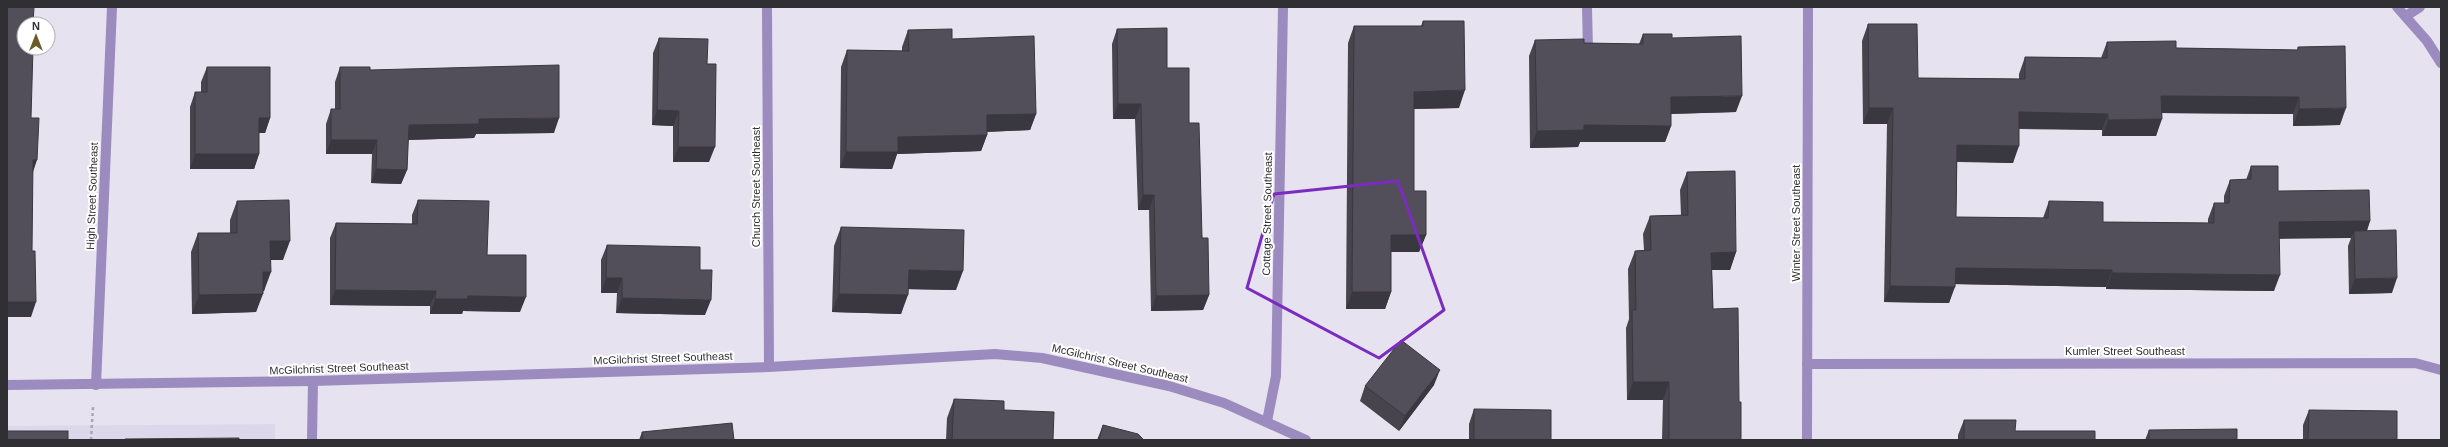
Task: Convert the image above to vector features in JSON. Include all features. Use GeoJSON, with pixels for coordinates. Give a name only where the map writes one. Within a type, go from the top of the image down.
{"type":"FeatureCollection","features":[{"type":"Feature","properties":{"kind":"street","name":"High Street Southeast"},"geometry":{"type":"LineString","coordinates":[[96,385],[112,7]]}},
{"type":"Feature","properties":{"kind":"street","name":"Church Street Southeast"},"geometry":{"type":"LineString","coordinates":[[767,7],[769,367]]}},
{"type":"Feature","properties":{"kind":"street","name":"Cottage Street Southeast"},"geometry":{"type":"LineString","coordinates":[[1267,421],[1276,376],[1283,7]]}},
{"type":"Feature","properties":{"kind":"street"},"geometry":{"type":"LineString","coordinates":[[1588,7],[1588,50]]}},
{"type":"Feature","properties":{"kind":"street","name":"Winter Street Southeast"},"geometry":{"type":"LineString","coordinates":[[1807,440],[1808,7]]}},
{"type":"Feature","properties":{"kind":"street"},"geometry":{"type":"LineString","coordinates":[[2397,7],[2427,41],[2441,63]]}},
{"type":"Feature","properties":{"kind":"street"},"geometry":{"type":"LineString","coordinates":[[2406,16],[2420,7]]}},
{"type":"Feature","properties":{"kind":"street","name":"McGilchrist Street Southeast"},"geometry":{"type":"LineString","coordinates":[[7,385],[313,381],[769,367],[956,355],[995,354],[1042,358],[1169,386],[1224,403],[1267,421],[1306,440]]}},
{"type":"Feature","properties":{"kind":"street","name":"Kumler Street Southeast"},"geometry":{"type":"LineString","coordinates":[[1807,364],[2414,363],[2441,370]]}},
{"type":"Feature","properties":{"kind":"street"},"geometry":{"type":"LineString","coordinates":[[312,440],[313,381]]}},
{"type":"Feature","properties":{"kind":"path"},"geometry":{"type":"LineString","coordinates":[[90,424],[91,440]]}},
{"type":"Feature","properties":{"kind":"highlighted area"},"geometry":{"type":"Polygon","coordinates":[[[1398,181],[1444,310],[1379,358],[1247,288],[1274,194],[1398,181]]]}},
{"type":"Feature","properties":{"kind":"shaded area"},"geometry":{"type":"Polygon","coordinates":[[[275,424],[275,440],[7,440],[7,426],[275,424]]]}},
{"type":"Feature","properties":{"kind":"building"},"geometry":{"type":"Polygon","coordinates":[[[7,7],[34,7],[33,16],[16,16],[16,56],[33,56],[31,118],[39,118],[37,160],[33,160],[32,251],[35,251],[36,302],[7,302],[7,7]]]}},
{"type":"Feature","properties":{"kind":"building"},"geometry":{"type":"Polygon","coordinates":[[[1423,21],[1464,21],[1465,90],[1414,92],[1414,191],[1426,191],[1426,235],[1391,235],[1391,292],[1352,292],[1354,26],[1423,26],[1423,21]]]}},
{"type":"Feature","properties":{"kind":"building"},"geometry":{"type":"Polygon","coordinates":[[[1868,24],[1917,24],[1918,78],[2025,79],[2025,57],[2107,58],[2107,42],[2176,41],[2176,48],[2298,50],[2298,47],[2345,46],[2346,108],[2299,109],[2299,97],[2161,96],[2162,119],[2108,120],[2108,114],[2019,112],[2019,146],[1957,145],[1956,217],[2048,218],[2049,201],[2103,202],[2103,222],[2214,223],[2214,203],[2229,203],[2230,180],[2251,179],[2251,166],[2278,166],[2278,191],[2369,190],[2370,221],[2279,222],[2280,275],[2112,273],[2112,270],[1956,268],[1955,287],[1890,286],[1893,108],[1869,108],[1868,24]]]}},
{"type":"Feature","properties":{"kind":"building"},"geometry":{"type":"Polygon","coordinates":[[[1167,28],[1167,68],[1189,68],[1189,123],[1199,123],[1202,238],[1208,238],[1209,295],[1156,296],[1154,195],[1143,195],[1141,104],[1118,104],[1117,29],[1167,28]]]}},
{"type":"Feature","properties":{"kind":"building"},"geometry":{"type":"Polygon","coordinates":[[[952,29],[952,39],[1034,36],[1036,114],[987,115],[987,135],[898,137],[898,152],[846,152],[847,50],[909,51],[908,30],[952,29]]]}},
{"type":"Feature","properties":{"kind":"building"},"geometry":{"type":"Polygon","coordinates":[[[1643,34],[1672,34],[1672,38],[1741,36],[1742,96],[1671,97],[1671,126],[1584,125],[1584,130],[1537,131],[1535,40],[1584,39],[1584,43],[1643,44],[1643,34]]]}},
{"type":"Feature","properties":{"kind":"building"},"geometry":{"type":"Polygon","coordinates":[[[659,38],[708,39],[707,64],[716,64],[715,147],[678,147],[679,111],[657,110],[659,38]]]}},
{"type":"Feature","properties":{"kind":"building"},"geometry":{"type":"Polygon","coordinates":[[[559,65],[559,118],[479,119],[479,124],[409,125],[407,170],[376,169],[377,140],[331,140],[331,109],[340,109],[340,67],[370,67],[370,70],[559,65]]]}},
{"type":"Feature","properties":{"kind":"building"},"geometry":{"type":"Polygon","coordinates":[[[207,67],[270,67],[270,118],[259,118],[259,154],[195,154],[195,92],[207,92],[207,67]]]}},
{"type":"Feature","properties":{"kind":"building"},"geometry":{"type":"Polygon","coordinates":[[[1735,171],[1736,252],[1711,253],[1713,309],[1738,308],[1741,440],[1669,440],[1669,382],[1633,382],[1632,310],[1636,310],[1635,251],[1651,250],[1650,216],[1688,215],[1687,172],[1735,171]]]}},
{"type":"Feature","properties":{"kind":"building"},"geometry":{"type":"Polygon","coordinates":[[[289,200],[290,241],[270,241],[271,272],[263,272],[263,294],[199,295],[198,233],[237,233],[237,201],[289,200]]]}},
{"type":"Feature","properties":{"kind":"building"},"geometry":{"type":"Polygon","coordinates":[[[418,200],[489,201],[487,255],[526,255],[526,297],[468,296],[467,299],[435,299],[436,291],[335,290],[336,223],[417,224],[418,200]]]}},
{"type":"Feature","properties":{"kind":"building"},"geometry":{"type":"Polygon","coordinates":[[[841,227],[964,230],[963,271],[909,270],[908,295],[839,294],[841,227]]]}},
{"type":"Feature","properties":{"kind":"building"},"geometry":{"type":"Polygon","coordinates":[[[2396,230],[2397,278],[2355,279],[2354,231],[2396,230]]]}},
{"type":"Feature","properties":{"kind":"building"},"geometry":{"type":"Polygon","coordinates":[[[607,245],[700,247],[700,270],[712,270],[711,300],[622,298],[622,278],[606,278],[607,245]]]}},
{"type":"Feature","properties":{"kind":"building"},"geometry":{"type":"Polygon","coordinates":[[[1401,340],[1440,370],[1405,416],[1365,386],[1401,340]]]}},
{"type":"Feature","properties":{"kind":"building"},"geometry":{"type":"Polygon","coordinates":[[[954,399],[1004,401],[1004,410],[1054,412],[1053,440],[952,440],[954,399]]]}},
{"type":"Feature","properties":{"kind":"building"},"geometry":{"type":"Polygon","coordinates":[[[1474,409],[1551,410],[1551,440],[1474,440],[1474,409]]]}},
{"type":"Feature","properties":{"kind":"building"},"geometry":{"type":"Polygon","coordinates":[[[2309,410],[2397,411],[2397,440],[2308,440],[2309,410]]]}},
{"type":"Feature","properties":{"kind":"building"},"geometry":{"type":"Polygon","coordinates":[[[1964,420],[2016,420],[2015,431],[2095,431],[2095,440],[1964,440],[1964,420]]]}},
{"type":"Feature","properties":{"kind":"building"},"geometry":{"type":"Polygon","coordinates":[[[732,423],[734,440],[643,440],[642,432],[732,423]]]}},
{"type":"Feature","properties":{"kind":"building"},"geometry":{"type":"Polygon","coordinates":[[[1103,425],[1138,434],[1144,440],[1099,440],[1103,425]]]}},
{"type":"Feature","properties":{"kind":"building"},"geometry":{"type":"Polygon","coordinates":[[[2237,429],[2237,440],[2149,440],[2149,430],[2237,429]]]}},
{"type":"Feature","properties":{"kind":"building"},"geometry":{"type":"Polygon","coordinates":[[[7,431],[68,431],[68,440],[7,440],[7,431]]]}},
{"type":"Feature","properties":{"kind":"building"},"geometry":{"type":"Polygon","coordinates":[[[239,438],[239,440],[125,440],[125,439],[239,438]]]}}]}
